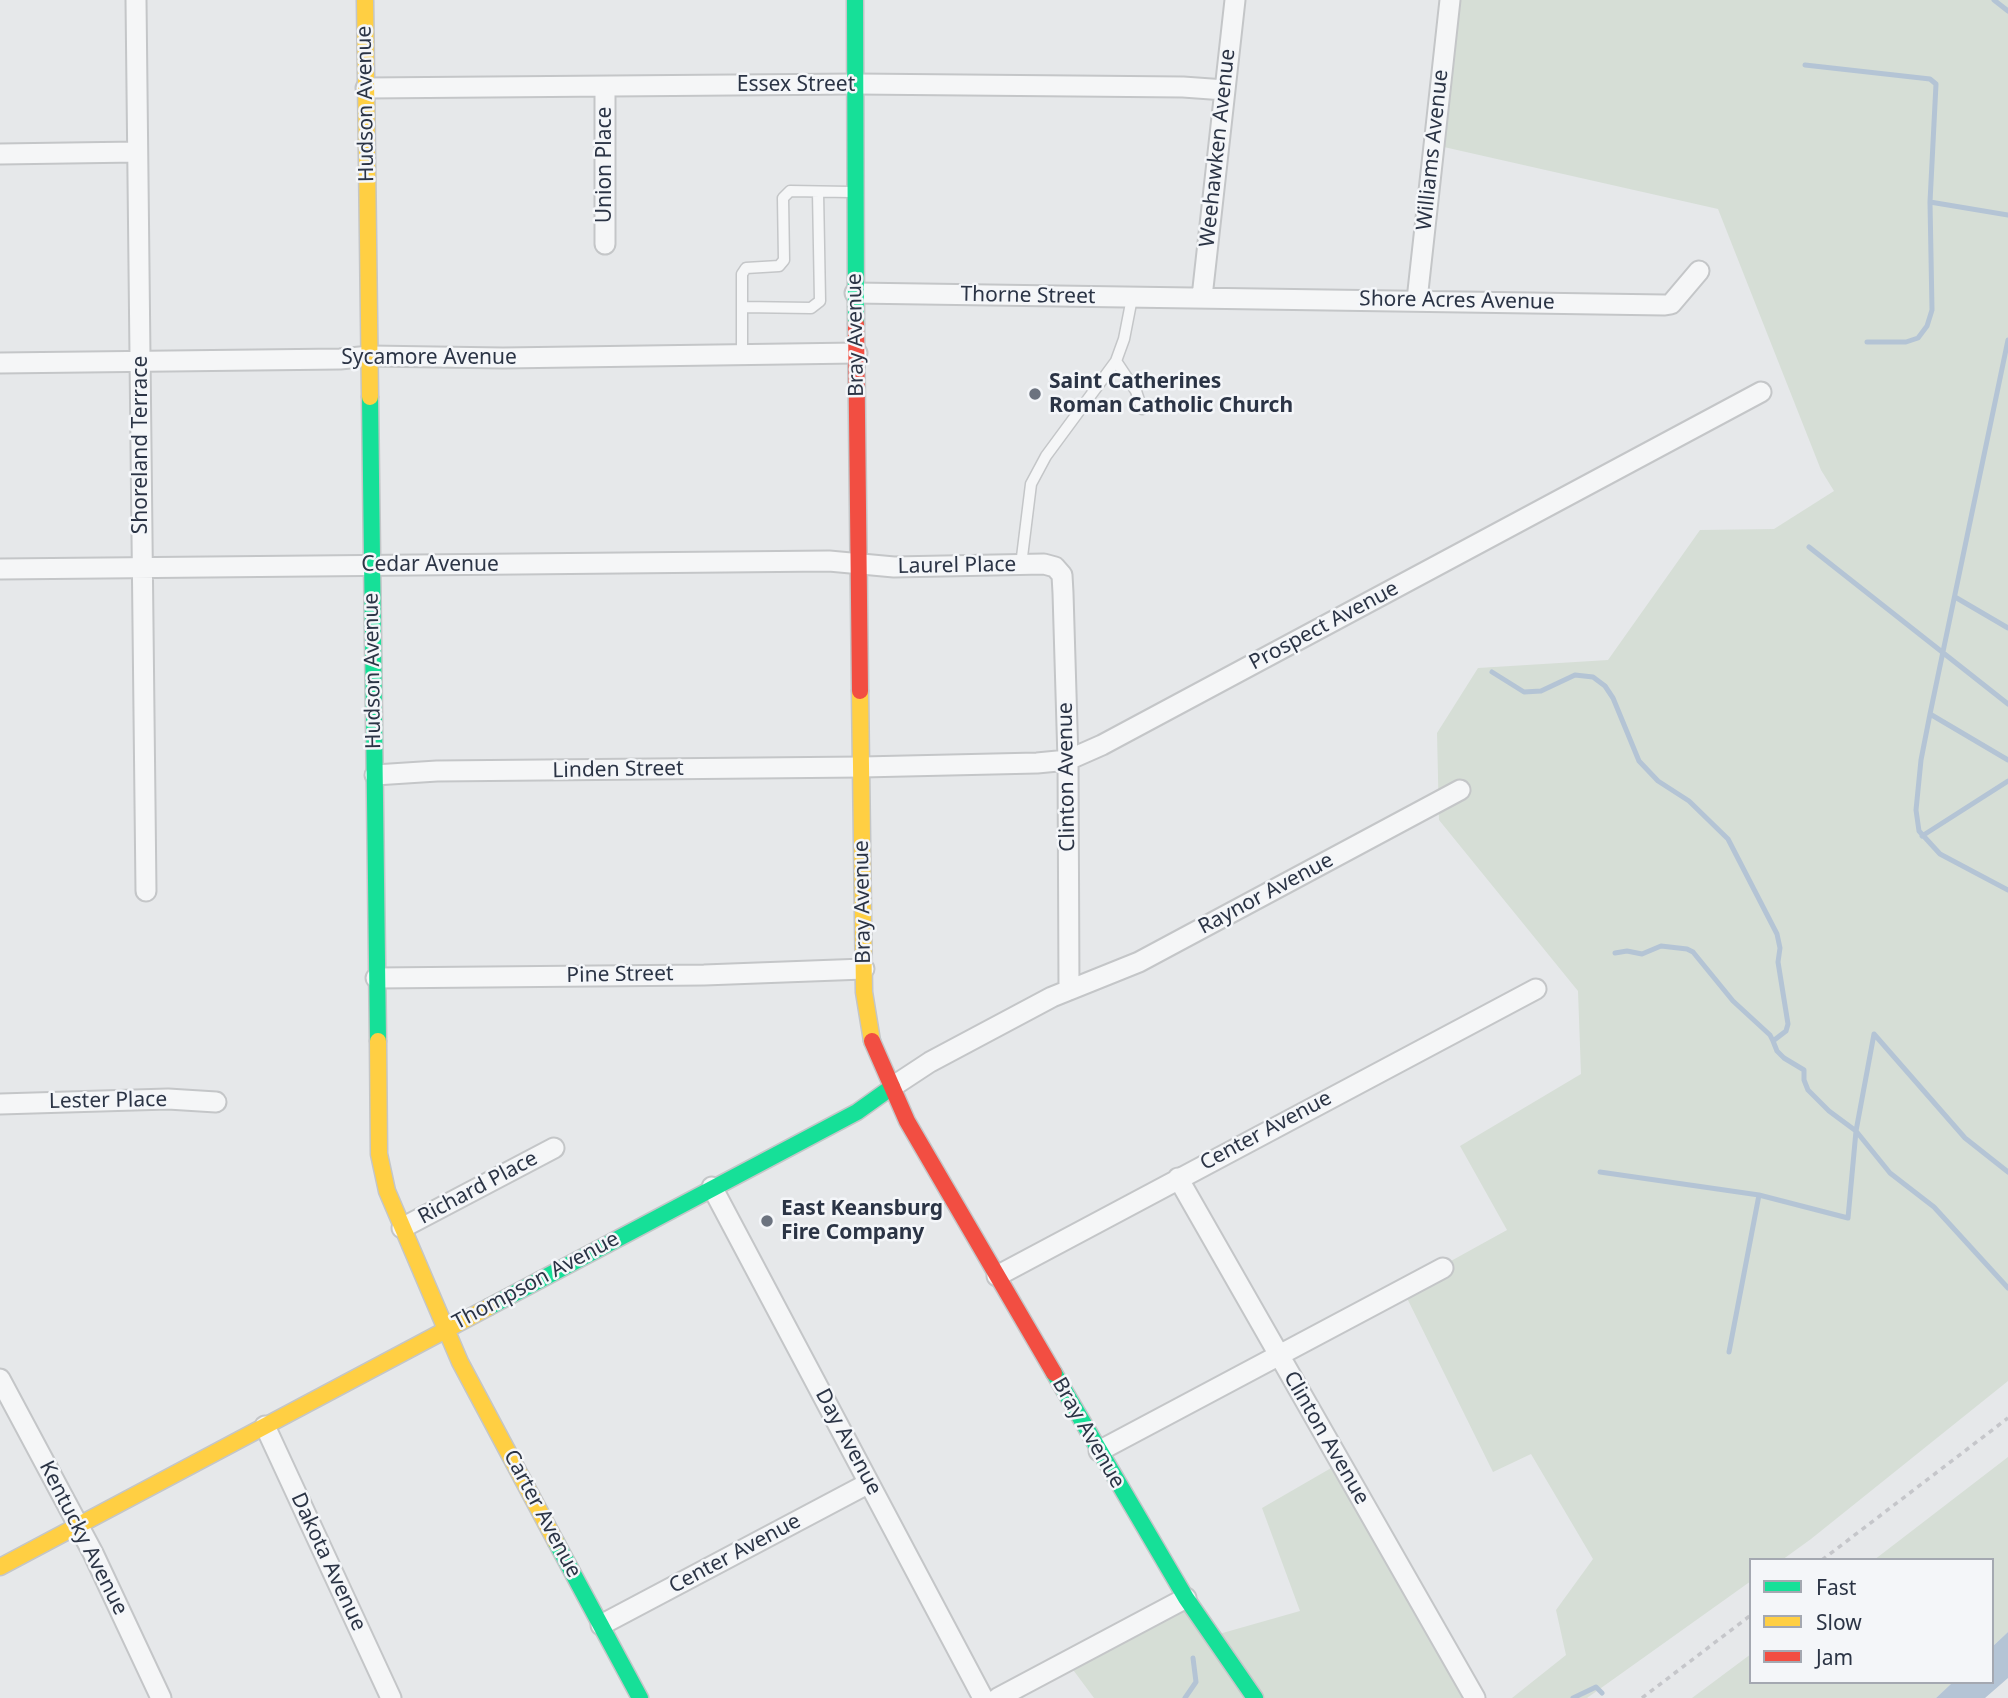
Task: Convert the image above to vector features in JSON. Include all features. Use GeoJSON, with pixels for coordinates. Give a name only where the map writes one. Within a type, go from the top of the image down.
{"type":"FeatureCollection","features":[{"type":"Feature","properties":{"kind":"street","name":"Shoreland Terrace"},"geometry":{"type":"LineString","coordinates":[[136,0],[146,891]]}},
{"type":"Feature","properties":{"kind":"street","name":"Hudson Avenue"},"geometry":{"type":"LineString","coordinates":[[365,0],[379,1154],[387,1191],[447,1329]]}},
{"type":"Feature","properties":{"kind":"street","name":"Bray Avenue"},"geometry":{"type":"LineString","coordinates":[[855,0],[854,192],[864,969],[867,1020],[871,1038],[907,1121],[997,1276],[1186,1598],[1255,1698]]}},
{"type":"Feature","properties":{"kind":"street","name":"Weehawken Avenue"},"geometry":{"type":"LineString","coordinates":[[1202,297],[1235,0]]}},
{"type":"Feature","properties":{"kind":"street","name":"Williams Avenue"},"geometry":{"type":"LineString","coordinates":[[1417,300],[1450,0]]}},
{"type":"Feature","properties":{"kind":"street","name":"Essex Street"},"geometry":{"type":"LineString","coordinates":[[366,88],[856,85],[1182,87],[1225,90]]}},
{"type":"Feature","properties":{"kind":"street","name":"Union Place"},"geometry":{"type":"LineString","coordinates":[[605,87],[605,243]]}},
{"type":"Feature","properties":{"kind":"street"},"geometry":{"type":"LineString","coordinates":[[0,155],[137,152]]}},
{"type":"Feature","properties":{"kind":"street","name":"Shore Acres Avenue"},"geometry":{"type":"LineString","coordinates":[[1202,297],[1665,305],[1671,303],[1699,271]]}},
{"type":"Feature","properties":{"kind":"street","name":"Thorne Street"},"geometry":{"type":"LineString","coordinates":[[855,293],[1202,297]]}},
{"type":"Feature","properties":{"kind":"street","name":"Sycamore Avenue"},"geometry":{"type":"LineString","coordinates":[[0,363],[340,359],[370,356],[503,358],[857,354]]}},
{"type":"Feature","properties":{"kind":"street","name":"Prospect Avenue"},"geometry":{"type":"LineString","coordinates":[[862,767],[1068,760],[1126,732],[1761,391]]}},
{"type":"Feature","properties":{"kind":"street","name":"Cedar Avenue"},"geometry":{"type":"LineString","coordinates":[[0,569],[829,561],[860,564]]}},
{"type":"Feature","properties":{"kind":"street","name":"Laurel Place"},"geometry":{"type":"LineString","coordinates":[[860,564],[894,567],[1044,564],[1055,568]]}},
{"type":"Feature","properties":{"kind":"street","name":"Clinton Avenue"},"geometry":{"type":"LineString","coordinates":[[1055,568],[1062,575],[1063,593],[1068,760],[1069,990]]}},
{"type":"Feature","properties":{"kind":"street","name":"Linden Street"},"geometry":{"type":"LineString","coordinates":[[374,775],[437,771],[862,767]]}},
{"type":"Feature","properties":{"kind":"street","name":"Raynor Avenue"},"geometry":{"type":"LineString","coordinates":[[1069,990],[1139,962],[1460,790]]}},
{"type":"Feature","properties":{"kind":"street","name":"Pine Street"},"geometry":{"type":"LineString","coordinates":[[376,978],[704,975],[864,969]]}},
{"type":"Feature","properties":{"kind":"street","name":"Center Avenue"},"geometry":{"type":"LineString","coordinates":[[997,1276],[1536,989]]}},
{"type":"Feature","properties":{"kind":"street","name":"Thompson Avenue"},"geometry":{"type":"LineString","coordinates":[[0,1567],[857,1112],[930,1062],[1069,990]]}},
{"type":"Feature","properties":{"kind":"street","name":"Lester Place"},"geometry":{"type":"LineString","coordinates":[[0,1104],[168,1099],[216,1102]]}},
{"type":"Feature","properties":{"kind":"street","name":"Richard Place"},"geometry":{"type":"LineString","coordinates":[[402,1228],[554,1148]]}},
{"type":"Feature","properties":{"kind":"street","name":"Clinton Avenue"},"geometry":{"type":"LineString","coordinates":[[1178,1178],[1475,1698]]}},
{"type":"Feature","properties":{"kind":"street","name":"Day Avenue"},"geometry":{"type":"LineString","coordinates":[[712,1187],[983,1698]]}},
{"type":"Feature","properties":{"kind":"street"},"geometry":{"type":"LineString","coordinates":[[1099,1451],[1443,1268]]}},
{"type":"Feature","properties":{"kind":"street","name":"Carter Avenue"},"geometry":{"type":"LineString","coordinates":[[447,1329],[460,1362],[640,1698]]}},
{"type":"Feature","properties":{"kind":"street","name":"Kentucky Avenue"},"geometry":{"type":"LineString","coordinates":[[0,1379],[78,1525],[162,1698]]}},
{"type":"Feature","properties":{"kind":"street","name":"Dakota Avenue"},"geometry":{"type":"LineString","coordinates":[[265,1426],[391,1698]]}},
{"type":"Feature","properties":{"kind":"street","name":"Center Avenue"},"geometry":{"type":"LineString","coordinates":[[601,1625],[869,1483]]}},
{"type":"Feature","properties":{"kind":"street"},"geometry":{"type":"LineString","coordinates":[[998,1698],[1186,1598]]}},
{"type":"Feature","properties":{"kind":"lane"},"geometry":{"type":"LineString","coordinates":[[742,355],[742,274],[746,268],[779,267],[784,260],[783,198],[790,191],[854,192]]}},
{"type":"Feature","properties":{"kind":"lane"},"geometry":{"type":"LineString","coordinates":[[742,307],[811,308],[820,301],[818,192]]}},
{"type":"Feature","properties":{"kind":"lane"},"geometry":{"type":"LineString","coordinates":[[1021,565],[1031,484],[1046,456],[1116,361],[1124,339],[1132,298]]}},
{"type":"Feature","properties":{"kind":"lane"},"geometry":{"type":"LineString","coordinates":[[1116,361],[1136,391],[1142,409]]}},
{"type":"Feature","properties":{"kind":"path"},"geometry":{"type":"LineString","coordinates":[[1825,1558],[2008,1418]]}},
{"type":"Feature","properties":{"kind":"path"},"geometry":{"type":"LineString","coordinates":[[1642,1698],[1749,1617]]}},
{"type":"Feature","properties":{"kind":"shaded area"},"geometry":{"type":"Polygon","coordinates":[[[1451,0],[2008,0],[2008,1381],[1785,1558],[1749,1558],[1749,1582],[1587,1698],[1512,1698],[1566,1655],[1556,1610],[1593,1559],[1531,1454],[1493,1472],[1402,1288],[1507,1230],[1460,1146],[1581,1074],[1578,991],[1439,820],[1437,733],[1478,668],[1608,660],[1700,530],[1774,529],[1834,491],[1821,470],[1718,209],[1435,145],[1451,0]]]}},
{"type":"Feature","properties":{"kind":"shaded area"},"geometry":{"type":"Polygon","coordinates":[[[2008,1457],[2008,1632],[1994,1645],[1994,1558],[1877,1558],[2008,1457]]]}},
{"type":"Feature","properties":{"kind":"shaded area"},"geometry":{"type":"Polygon","coordinates":[[[1345,1460],[1481,1698],[1094,1698],[1068,1663],[1188,1595],[1212,1636],[1300,1611],[1262,1508],[1345,1460]]]}},
{"type":"Feature","properties":{"kind":"shaded area"},"geometry":{"type":"Polygon","coordinates":[[[1749,1655],[1749,1684],[1951,1684],[1936,1698],[1692,1698],[1749,1655]]]}},
{"type":"Feature","properties":{"kind":"water"},"geometry":{"type":"Polygon","coordinates":[[[2008,1632],[2008,1678],[1985,1698],[1936,1698],[1951,1684],[1994,1684],[1994,1645],[2008,1632]]]}},
{"type":"Feature","properties":{"kind":"waterway"},"geometry":{"type":"LineString","coordinates":[[1994,0],[2008,11]]}},
{"type":"Feature","properties":{"kind":"waterway"},"geometry":{"type":"LineString","coordinates":[[1805,65],[1930,79],[1936,84],[1930,202],[1932,310],[1927,326],[1918,338],[1906,342],[1867,342]]}},
{"type":"Feature","properties":{"kind":"waterway"},"geometry":{"type":"LineString","coordinates":[[1930,202],[2008,215]]}},
{"type":"Feature","properties":{"kind":"waterway"},"geometry":{"type":"LineString","coordinates":[[2008,340],[1930,714],[1921,760],[1916,810],[1919,831],[1940,854],[2008,890]]}},
{"type":"Feature","properties":{"kind":"waterway"},"geometry":{"type":"LineString","coordinates":[[1809,547],[2008,704]]}},
{"type":"Feature","properties":{"kind":"waterway"},"geometry":{"type":"LineString","coordinates":[[1955,597],[2008,628]]}},
{"type":"Feature","properties":{"kind":"waterway"},"geometry":{"type":"LineString","coordinates":[[1492,672],[1524,692],[1541,691],[1575,675],[1593,677],[1605,686],[1613,698],[1639,761],[1658,781],[1689,801],[1728,839],[1777,934],[1780,948],[1778,962],[1788,1024],[1786,1031],[1773,1041],[1777,1051],[1804,1070],[1808,1090],[1829,1111],[1856,1131],[1890,1173],[1934,1207],[2008,1288]]}},
{"type":"Feature","properties":{"kind":"waterway"},"geometry":{"type":"LineString","coordinates":[[1930,714],[2008,760]]}},
{"type":"Feature","properties":{"kind":"waterway"},"geometry":{"type":"LineString","coordinates":[[1922,836],[2008,781]]}},
{"type":"Feature","properties":{"kind":"waterway"},"geometry":{"type":"LineString","coordinates":[[1615,953],[1627,951],[1642,954],[1661,946],[1693,952],[1733,1001],[1770,1035],[1773,1041]]}},
{"type":"Feature","properties":{"kind":"waterway"},"geometry":{"type":"LineString","coordinates":[[1600,1172],[1759,1195],[1848,1218],[1856,1131],[1874,1034],[1965,1138],[2008,1172]]}},
{"type":"Feature","properties":{"kind":"waterway"},"geometry":{"type":"LineString","coordinates":[[1729,1352],[1759,1195]]}},
{"type":"Feature","properties":{"kind":"waterway"},"geometry":{"type":"LineString","coordinates":[[1185,1698],[1196,1682],[1193,1658]]}},
{"type":"Feature","properties":{"kind":"waterway"},"geometry":{"type":"LineString","coordinates":[[1573,1698],[1596,1687],[1602,1693]]}},
{"type":"Feature","properties":{"kind":"traffic: fast"},"geometry":{"type":"LineString","coordinates":[[855,0],[856,324]]}},
{"type":"Feature","properties":{"kind":"traffic: fast"},"geometry":{"type":"LineString","coordinates":[[370,397],[378,1041]]}},
{"type":"Feature","properties":{"kind":"traffic: fast"},"geometry":{"type":"LineString","coordinates":[[489,1307],[857,1112],[892,1087]]}},
{"type":"Feature","properties":{"kind":"traffic: fast"},"geometry":{"type":"LineString","coordinates":[[1054,1373],[1186,1598],[1255,1698]]}},
{"type":"Feature","properties":{"kind":"traffic: fast"},"geometry":{"type":"LineString","coordinates":[[556,1542],[640,1698]]}},
{"type":"Feature","properties":{"kind":"traffic: slow"},"geometry":{"type":"LineString","coordinates":[[365,0],[370,397]]}},
{"type":"Feature","properties":{"kind":"traffic: slow"},"geometry":{"type":"LineString","coordinates":[[860,691],[864,992],[872,1041]]}},
{"type":"Feature","properties":{"kind":"traffic: slow"},"geometry":{"type":"LineString","coordinates":[[378,1041],[379,1154],[387,1191],[460,1362],[556,1542]]}},
{"type":"Feature","properties":{"kind":"traffic: slow"},"geometry":{"type":"LineString","coordinates":[[0,1567],[489,1307]]}},
{"type":"Feature","properties":{"kind":"traffic: jam"},"geometry":{"type":"LineString","coordinates":[[856,324],[860,691]]}},
{"type":"Feature","properties":{"kind":"traffic: jam"},"geometry":{"type":"LineString","coordinates":[[872,1041],[907,1121],[1054,1373]]}},
{"type":"Feature","properties":{"kind":"place","name":"Saint Catherines Roman Catholic Church"},"geometry":{"type":"Point","coordinates":[1035,394]}},
{"type":"Feature","properties":{"kind":"place","name":"East Keansburg Fire Company"},"geometry":{"type":"Point","coordinates":[767,1221]}}]}
